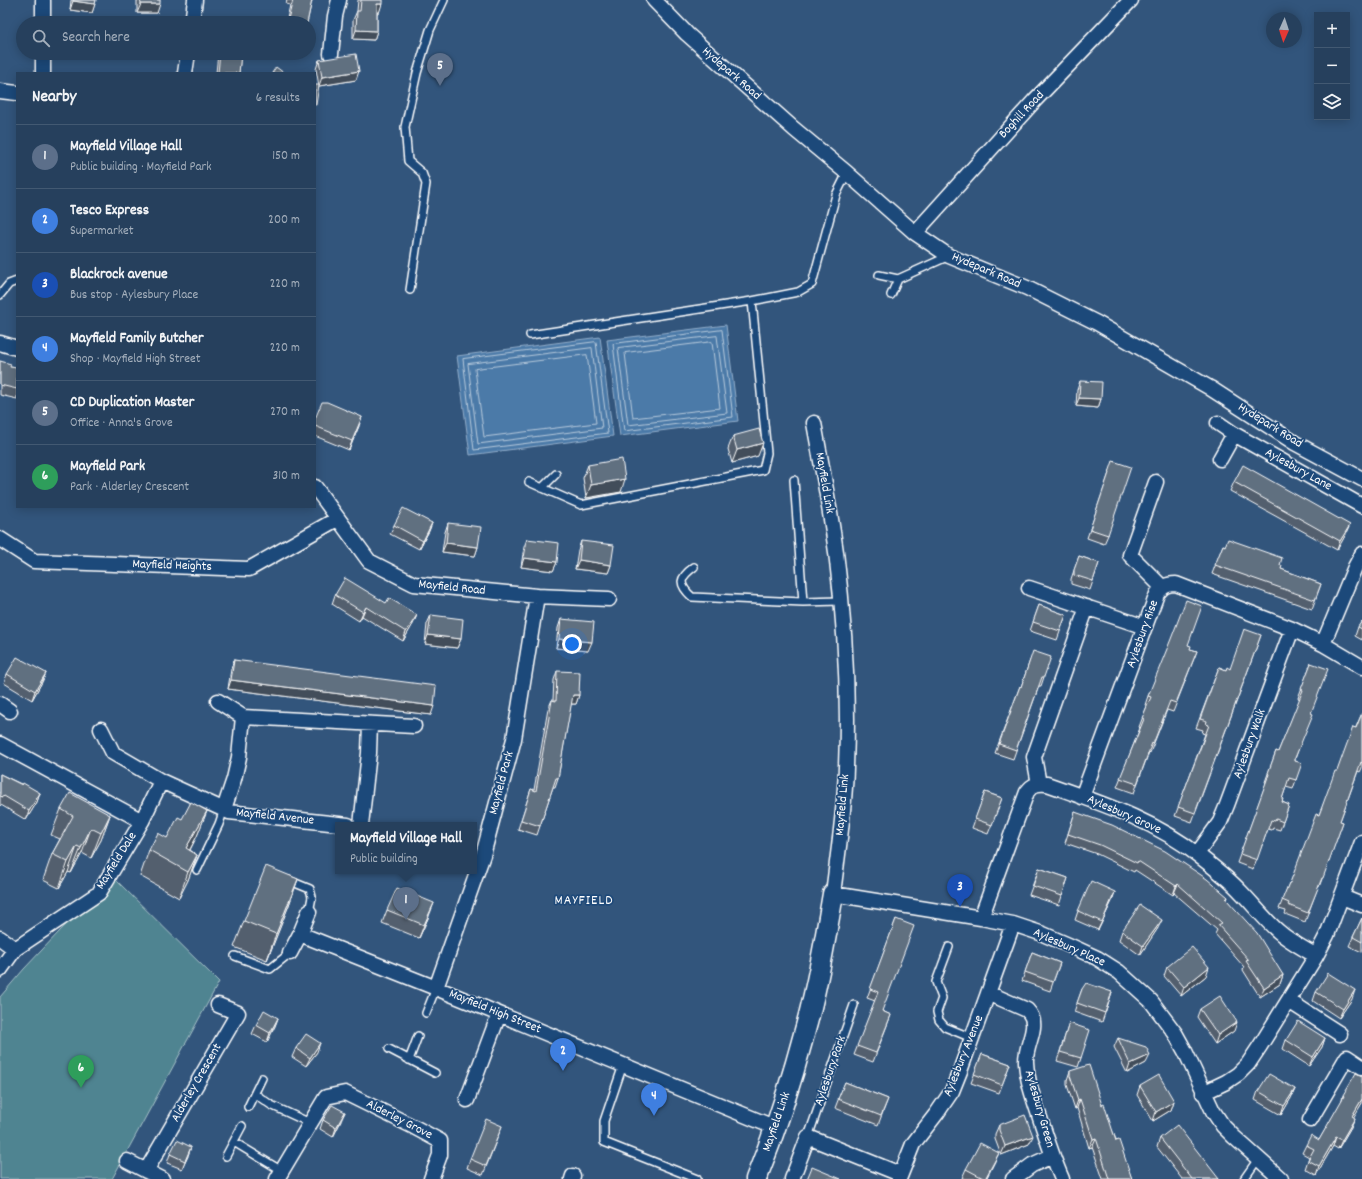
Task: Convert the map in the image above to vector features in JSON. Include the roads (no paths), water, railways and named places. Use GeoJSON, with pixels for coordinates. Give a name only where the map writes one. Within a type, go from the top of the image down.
{"type":"FeatureCollection","features":[{"type":"Feature","properties":{"kind":"street"},"geometry":{"type":"LineString","coordinates":[[43,0],[43,16]]}},
{"type":"Feature","properties":{"kind":"street"},"geometry":{"type":"LineString","coordinates":[[193,16],[195,0]]}},
{"type":"Feature","properties":{"kind":"street"},"geometry":{"type":"LineString","coordinates":[[331,54],[335,16],[339,0]]}},
{"type":"Feature","properties":{"kind":"street","name":"Hydepark Road"},"geometry":{"type":"LineString","coordinates":[[654,0],[693,40],[915,233],[949,256],[1027,288],[1097,323],[1210,388],[1295,443],[1362,479]]}},
{"type":"Feature","properties":{"kind":"street","name":"Boghill Road"},"geometry":{"type":"LineString","coordinates":[[915,233],[1035,100],[1131,0]]}},
{"type":"Feature","properties":{"kind":"street"},"geometry":{"type":"LineString","coordinates":[[43,60],[43,72]]}},
{"type":"Feature","properties":{"kind":"street"},"geometry":{"type":"LineString","coordinates":[[185,72],[187,60]]}},
{"type":"Feature","properties":{"kind":"street"},"geometry":{"type":"LineString","coordinates":[[0,91],[16,93]]}},
{"type":"Feature","properties":{"kind":"street"},"geometry":{"type":"LineString","coordinates":[[0,343],[16,348]]}},
{"type":"Feature","properties":{"kind":"street","name":"Mayfield Link"},"geometry":{"type":"LineString","coordinates":[[756,1179],[776,1128],[805,1033],[834,894],[841,829],[846,762],[847,695],[845,657],[836,552],[814,423]]}},
{"type":"Feature","properties":{"kind":"street","name":"Aylesbury Lane"},"geometry":{"type":"LineString","coordinates":[[1218,423],[1234,434],[1362,506]]}},
{"type":"Feature","properties":{"kind":"street"},"geometry":{"type":"LineString","coordinates":[[1220,459],[1234,434]]}},
{"type":"Feature","properties":{"kind":"street"},"geometry":{"type":"LineString","coordinates":[[1156,482],[1156,500],[1130,556],[1162,587]]}},
{"type":"Feature","properties":{"kind":"street","name":"Mayfield Road"},"geometry":{"type":"LineString","coordinates":[[316,488],[369,561],[414,584],[538,596],[608,599]]}},
{"type":"Feature","properties":{"kind":"street","name":"Mayfield Heights"},"geometry":{"type":"LineString","coordinates":[[0,538],[34,561],[250,569],[337,519]]}},
{"type":"Feature","properties":{"kind":"street"},"geometry":{"type":"LineString","coordinates":[[1323,644],[1355,566],[1362,554]]}},
{"type":"Feature","properties":{"kind":"street","name":"Aylesbury Rise"},"geometry":{"type":"LineString","coordinates":[[1082,797],[1157,594],[1162,587],[1169,584],[1176,584],[1292,628],[1362,667]]}},
{"type":"Feature","properties":{"kind":"street"},"geometry":{"type":"LineString","coordinates":[[1029,588],[1145,627]]}},
{"type":"Feature","properties":{"kind":"street","name":"Mayfield Park"},"geometry":{"type":"LineString","coordinates":[[478,853],[514,739],[538,596]]}},
{"type":"Feature","properties":{"kind":"street"},"geometry":{"type":"LineString","coordinates":[[981,918],[1027,792],[1032,786],[1039,784],[1034,757],[1087,607]]}},
{"type":"Feature","properties":{"kind":"street","name":"Aylesbury Walk"},"geometry":{"type":"LineString","coordinates":[[1197,854],[1220,822],[1292,628]]}},
{"type":"Feature","properties":{"kind":"street"},"geometry":{"type":"LineString","coordinates":[[218,701],[243,717],[414,726]]}},
{"type":"Feature","properties":{"kind":"street"},"geometry":{"type":"LineString","coordinates":[[224,809],[234,779],[243,717]]}},
{"type":"Feature","properties":{"kind":"street"},"geometry":{"type":"LineString","coordinates":[[361,822],[369,753],[370,724]]}},
{"type":"Feature","properties":{"kind":"street","name":"Mayfield Avenue"},"geometry":{"type":"LineString","coordinates":[[101,729],[113,753],[161,781],[229,812],[335,824]]}},
{"type":"Feature","properties":{"kind":"street"},"geometry":{"type":"LineString","coordinates":[[0,744],[142,821]]}},
{"type":"Feature","properties":{"kind":"street","name":"Mayfield Dale"},"geometry":{"type":"LineString","coordinates":[[0,970],[15,949],[99,893],[142,821],[161,781]]}},
{"type":"Feature","properties":{"kind":"street","name":"Aylesbury Grove"},"geometry":{"type":"LineString","coordinates":[[1039,784],[1047,784],[1133,816],[1157,828],[1197,854],[1239,890],[1277,930],[1292,942],[1316,956]]}},
{"type":"Feature","properties":{"kind":"street"},"geometry":{"type":"LineString","coordinates":[[1203,1093],[1226,1082],[1238,1074],[1248,1064],[1289,1001],[1327,935],[1362,842]]}},
{"type":"Feature","properties":{"kind":"street","name":"Mayfield Park"},"geometry":{"type":"LineString","coordinates":[[436,988],[471,874]]}},
{"type":"Feature","properties":{"kind":"street","name":"Aylesbury Place"},"geometry":{"type":"LineString","coordinates":[[834,894],[1013,924],[1043,934],[1097,958],[1119,972],[1151,1001],[1176,1033],[1203,1093],[1223,1126],[1281,1179]]}},
{"type":"Feature","properties":{"kind":"street"},"geometry":{"type":"LineString","coordinates":[[1342,897],[1362,905]]}},
{"type":"Feature","properties":{"kind":"street"},"geometry":{"type":"LineString","coordinates":[[290,953],[309,912]]}},
{"type":"Feature","properties":{"kind":"street","name":"Aylesbury Avenue"},"geometry":{"type":"LineString","coordinates":[[900,1177],[913,1144],[952,1091],[1013,924]]}},
{"type":"Feature","properties":{"kind":"street","name":"Mayfield High Street"},"geometry":{"type":"LineString","coordinates":[[300,934],[436,988],[776,1128]]}},
{"type":"Feature","properties":{"kind":"street"},"geometry":{"type":"LineString","coordinates":[[0,938],[15,949]]}},
{"type":"Feature","properties":{"kind":"street","name":"Aylesbury Green"},"geometry":{"type":"LineString","coordinates":[[988,993],[1027,1010],[1032,1015],[1034,1022],[1033,1030],[1027,1051],[1026,1061],[1028,1076],[1052,1156],[1062,1179]]}},
{"type":"Feature","properties":{"kind":"street"},"geometry":{"type":"LineString","coordinates":[[1289,1001],[1340,1034]]}},
{"type":"Feature","properties":{"kind":"street","name":"Alderley Crescent"},"geometry":{"type":"LineString","coordinates":[[146,1171],[238,1013],[218,1005]]}},
{"type":"Feature","properties":{"kind":"street"},"geometry":{"type":"LineString","coordinates":[[467,1100],[499,1014]]}},
{"type":"Feature","properties":{"kind":"street"},"geometry":{"type":"LineString","coordinates":[[1310,1120],[1347,1057],[1362,1067]]}},
{"type":"Feature","properties":{"kind":"street","name":"Alderley Grove"},"geometry":{"type":"LineString","coordinates":[[310,1123],[326,1097],[345,1094],[440,1141],[440,1155],[431,1179]]}},
{"type":"Feature","properties":{"kind":"street"},"geometry":{"type":"LineString","coordinates":[[281,1176],[310,1123]]}},
{"type":"Feature","properties":{"kind":"street"},"geometry":{"type":"LineString","coordinates":[[808,1137],[900,1177]]}},
{"type":"Feature","properties":{"kind":"street","name":"Aylesbury Park"},"geometry":{"type":"LineString","coordinates":[[792,1179],[808,1137]]}},
{"type":"Feature","properties":{"kind":"street"},"geometry":{"type":"LineString","coordinates":[[1013,1179],[1032,1166],[1052,1156]]}},
{"type":"Feature","properties":{"kind":"street"},"geometry":{"type":"LineString","coordinates":[[127,1161],[162,1179]]}},
{"type":"Feature","properties":{"kind":"lane"},"geometry":{"type":"LineString","coordinates":[[410,290],[426,184],[422,173],[408,161],[405,127],[416,73],[430,30],[444,0]]}},
{"type":"Feature","properties":{"kind":"lane"},"geometry":{"type":"LineString","coordinates":[[530,335],[752,301],[798,292],[812,284],[836,195],[847,173]]}},
{"type":"Feature","properties":{"kind":"lane"},"geometry":{"type":"LineString","coordinates":[[879,275],[898,279],[949,256]]}},
{"type":"Feature","properties":{"kind":"lane"},"geometry":{"type":"LineString","coordinates":[[891,294],[898,279]]}},
{"type":"Feature","properties":{"kind":"lane"},"geometry":{"type":"LineString","coordinates":[[0,295],[9,284],[16,281]]}},
{"type":"Feature","properties":{"kind":"lane"},"geometry":{"type":"LineString","coordinates":[[529,482],[581,505],[763,470],[767,453],[752,301]]}},
{"type":"Feature","properties":{"kind":"lane"},"geometry":{"type":"LineString","coordinates":[[542,488],[556,474]]}},
{"type":"Feature","properties":{"kind":"lane"},"geometry":{"type":"LineString","coordinates":[[794,480],[803,602]]}},
{"type":"Feature","properties":{"kind":"lane"},"geometry":{"type":"LineString","coordinates":[[694,567],[685,574],[682,580],[683,586],[692,597],[803,602],[840,602]]}},
{"type":"Feature","properties":{"kind":"lane"},"geometry":{"type":"LineString","coordinates":[[197,870],[219,824],[224,809]]}},
{"type":"Feature","properties":{"kind":"lane"},"geometry":{"type":"LineString","coordinates":[[282,878],[310,889],[312,897],[309,912]]}},
{"type":"Feature","properties":{"kind":"lane"},"geometry":{"type":"LineString","coordinates":[[949,947],[936,982],[942,998],[938,1012],[939,1020],[945,1028],[972,1038]]}},
{"type":"Feature","properties":{"kind":"lane"},"geometry":{"type":"LineString","coordinates":[[235,956],[270,969],[290,953]]}},
{"type":"Feature","properties":{"kind":"lane"},"geometry":{"type":"LineString","coordinates":[[426,1013],[436,988]]}},
{"type":"Feature","properties":{"kind":"lane","name":"Aylesbury Park"},"geometry":{"type":"LineString","coordinates":[[808,1137],[854,1005]]}},
{"type":"Feature","properties":{"kind":"lane"},"geometry":{"type":"LineString","coordinates":[[409,1060],[418,1036]]}},
{"type":"Feature","properties":{"kind":"lane"},"geometry":{"type":"LineString","coordinates":[[389,1049],[435,1073]]}},
{"type":"Feature","properties":{"kind":"lane"},"geometry":{"type":"LineString","coordinates":[[623,1065],[604,1121],[604,1142],[697,1179]]}},
{"type":"Feature","properties":{"kind":"lane"},"geometry":{"type":"LineString","coordinates":[[248,1107],[262,1078]]}},
{"type":"Feature","properties":{"kind":"lane"},"geometry":{"type":"LineString","coordinates":[[255,1094],[271,1105],[310,1123]]}},
{"type":"Feature","properties":{"kind":"lane"},"geometry":{"type":"LineString","coordinates":[[226,1156],[242,1126]]}},
{"type":"Feature","properties":{"kind":"lane"},"geometry":{"type":"LineString","coordinates":[[234,1142],[281,1176]]}},
{"type":"Feature","properties":{"kind":"lane"},"geometry":{"type":"LineString","coordinates":[[1244,1179],[1258,1159]]}},
{"type":"Feature","properties":{"kind":"water"},"geometry":{"type":"Polygon","coordinates":[[[726,325],[738,421],[620,436],[607,340],[726,325]]]}},
{"type":"Feature","properties":{"kind":"water"},"geometry":{"type":"Polygon","coordinates":[[[600,337],[613,436],[470,455],[457,356],[600,337]]]}},
{"type":"Feature","properties":{"kind":"place","name":"CD Duplication Master"},"geometry":{"type":"Point","coordinates":[440,86]}},
{"type":"Feature","properties":{"kind":"place","name":"Blackrock avenue"},"geometry":{"type":"Point","coordinates":[960,907]}},
{"type":"Feature","properties":{"kind":"place","name":"Mayfield Village Hall"},"geometry":{"type":"Point","coordinates":[406,920]}},
{"type":"Feature","properties":{"kind":"place","name":"Tesco Express"},"geometry":{"type":"Point","coordinates":[563,1071]}},
{"type":"Feature","properties":{"kind":"place","name":"Mayfield Park"},"geometry":{"type":"Point","coordinates":[81,1088]}},
{"type":"Feature","properties":{"kind":"place","name":"Mayfield Family Butcher"},"geometry":{"type":"Point","coordinates":[654,1116]}},
{"type":"Feature","properties":{"kind":"district","name":"MAYFIELD"},"geometry":{"type":"Point","coordinates":[584,901]}}]}
